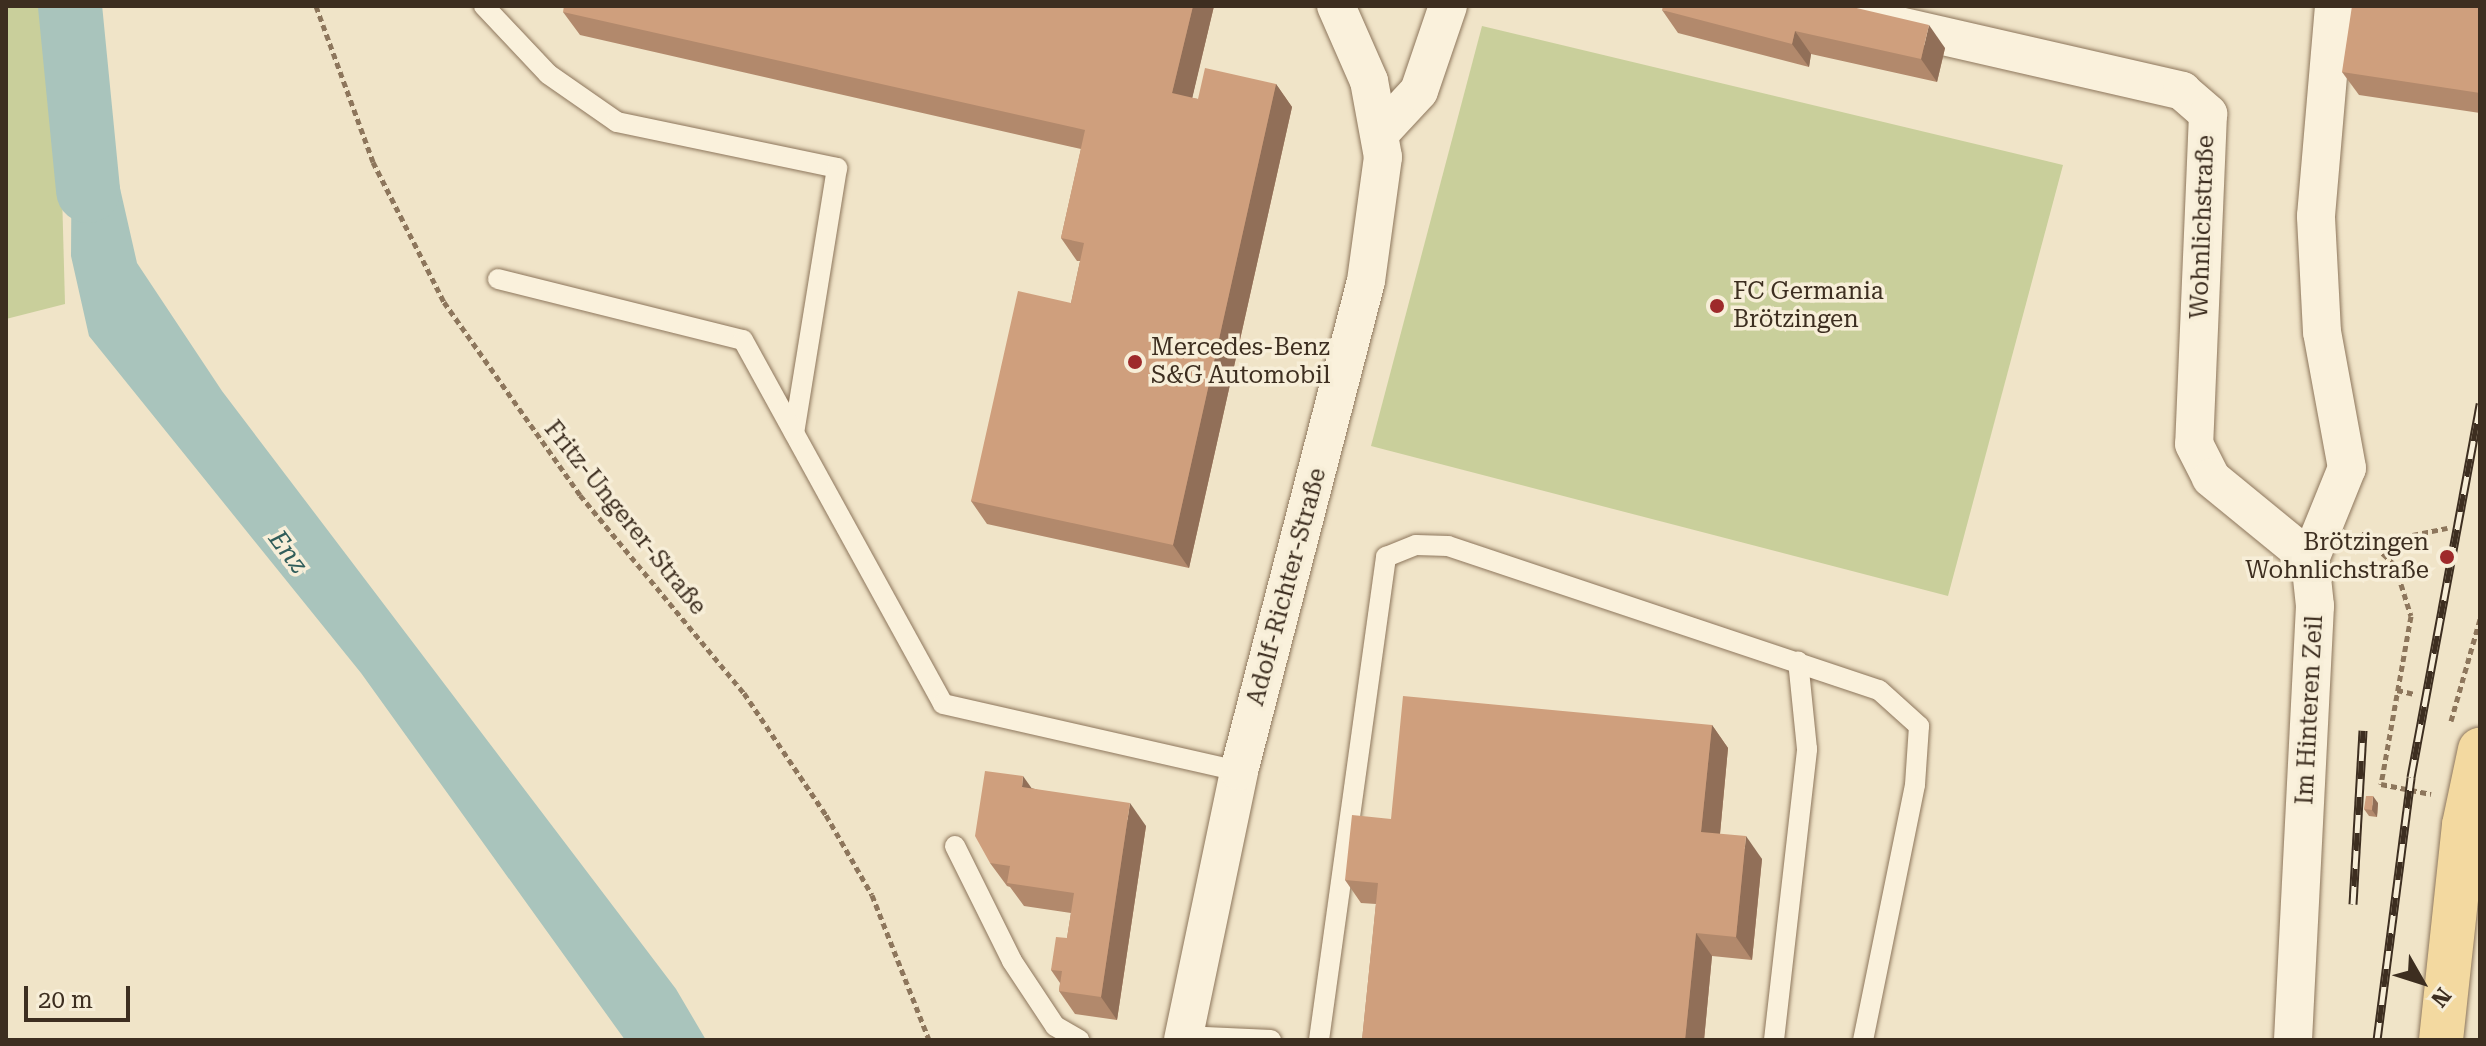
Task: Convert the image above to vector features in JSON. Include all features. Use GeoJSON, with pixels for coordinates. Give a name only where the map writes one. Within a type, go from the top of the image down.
{"type":"FeatureCollection","features":[{"type":"Feature","properties":{"kind":"main road"},"geometry":{"type":"LineString","coordinates":[[2441,1040],[2464,743]]}},
{"type":"Feature","properties":{"kind":"street","name":"Adolf-Richter-Straße"},"geometry":{"type":"LineString","coordinates":[[1183,1038],[1239,771],[1366,281],[1383,157],[1369,81],[1336,6]]}},
{"type":"Feature","properties":{"kind":"street"},"geometry":{"type":"LineString","coordinates":[[1380,133],[1419,91],[1448,6]]}},
{"type":"Feature","properties":{"kind":"street","name":"Wohnlichstraße"},"geometry":{"type":"LineString","coordinates":[[1812,6],[2182,91],[2208,114],[2194,444],[2211,478],[2310,559]]}},
{"type":"Feature","properties":{"kind":"street"},"geometry":{"type":"LineString","coordinates":[[2310,559],[2332,516],[2347,468],[2322,332],[2316,216],[2334,6]]}},
{"type":"Feature","properties":{"kind":"street","name":"Im Hinteren Zeil"},"geometry":{"type":"LineString","coordinates":[[2293,1040],[2315,606],[2310,559]]}},
{"type":"Feature","properties":{"kind":"lane"},"geometry":{"type":"LineString","coordinates":[[484,6],[548,74],[617,122],[837,168],[794,433]]}},
{"type":"Feature","properties":{"kind":"lane"},"geometry":{"type":"LineString","coordinates":[[498,279],[743,340],[943,704],[1239,771]]}},
{"type":"Feature","properties":{"kind":"lane"},"geometry":{"type":"LineString","coordinates":[[1319,1040],[1386,557],[1416,545],[1448,546],[1879,690],[1919,726],[1915,785],[1863,1040]]}},
{"type":"Feature","properties":{"kind":"lane"},"geometry":{"type":"LineString","coordinates":[[1774,1040],[1807,749],[1798,661]]}},
{"type":"Feature","properties":{"kind":"lane"},"geometry":{"type":"LineString","coordinates":[[955,846],[1012,961],[1055,1026],[1079,1040]]}},
{"type":"Feature","properties":{"kind":"lane"},"geometry":{"type":"LineString","coordinates":[[1183,1038],[1271,1040]]}},
{"type":"Feature","properties":{"kind":"path","name":"Fritz-Ungerer-Straße"},"geometry":{"type":"LineString","coordinates":[[316,6],[373,162],[444,302],[589,507],[744,693],[826,815],[872,895],[929,1040]]}},
{"type":"Feature","properties":{"kind":"path"},"geometry":{"type":"LineString","coordinates":[[2332,516],[2373,543],[2395,565],[2411,616],[2381,784],[2434,794],[2437,780]]}},
{"type":"Feature","properties":{"kind":"path"},"geometry":{"type":"LineString","coordinates":[[2373,543],[2447,528]]}},
{"type":"Feature","properties":{"kind":"path"},"geometry":{"type":"LineString","coordinates":[[2464,743],[2480,619]]}},
{"type":"Feature","properties":{"kind":"path"},"geometry":{"type":"LineString","coordinates":[[2397,690],[2415,694]]}},
{"type":"Feature","properties":{"kind":"green space"},"geometry":{"type":"Polygon","coordinates":[[[6,6],[57,6],[65,304],[6,319],[6,6]]]}},
{"type":"Feature","properties":{"kind":"green space","name":"FC Germania Brötzingen"},"geometry":{"type":"Polygon","coordinates":[[[1482,26],[2063,165],[1948,596],[1371,446],[1482,26]]]}},
{"type":"Feature","properties":{"kind":"water"},"geometry":{"type":"Polygon","coordinates":[[[72,102],[102,109],[137,263],[222,391],[676,989],[706,1040],[625,1040],[361,673],[89,336],[71,256],[72,102]]]}},
{"type":"Feature","properties":{"kind":"building"},"geometry":{"type":"Polygon","coordinates":[[[564,6],[1193,6],[1172,93],[1198,99],[1205,68],[1276,84],[1173,545],[971,501],[1018,291],[1071,303],[1084,243],[1061,238],[1085,130],[563,12],[564,6]]]}},
{"type":"Feature","properties":{"kind":"building"},"geometry":{"type":"Polygon","coordinates":[[[1663,6],[1848,6],[1929,25],[1921,59],[1795,31],[1792,44],[1662,10],[1663,6]]]}},
{"type":"Feature","properties":{"kind":"building"},"geometry":{"type":"Polygon","coordinates":[[[2352,6],[2480,6],[2480,93],[2342,72],[2352,6]]]}},
{"type":"Feature","properties":{"kind":"building"},"geometry":{"type":"Polygon","coordinates":[[[1403,696],[1712,725],[1701,832],[1746,836],[1736,937],[1696,933],[1685,1040],[1362,1040],[1378,883],[1345,880],[1352,815],[1391,819],[1403,696]]]}},
{"type":"Feature","properties":{"kind":"building"},"geometry":{"type":"Polygon","coordinates":[[[985,771],[1023,776],[1022,787],[1130,803],[1101,997],[1059,991],[1062,971],[1051,970],[1056,937],[1067,938],[1074,893],[1007,883],[1010,866],[990,863],[975,836],[985,771]]]}},
{"type":"Feature","properties":{"kind":"building"},"geometry":{"type":"Polygon","coordinates":[[[2366,796],[2373,796],[2372,810],[2364,809],[2366,796]]]}},
{"type":"Feature","properties":{"kind":"waterway","name":"Enz"},"geometry":{"type":"LineString","coordinates":[[70,6],[88,191]]}},
{"type":"Feature","properties":{"kind":"railway"},"geometry":{"type":"LineString","coordinates":[[2377,1040],[2411,777],[2480,403]]}},
{"type":"Feature","properties":{"kind":"railway"},"geometry":{"type":"LineString","coordinates":[[2353,904],[2363,730]]}},
{"type":"Feature","properties":{"kind":"place","name":"FC Germania Brötzingen"},"geometry":{"type":"Point","coordinates":[1717,306]}},
{"type":"Feature","properties":{"kind":"place","name":"Mercedes-Benz S&G Automobil"},"geometry":{"type":"Point","coordinates":[1135,362]}},
{"type":"Feature","properties":{"kind":"place","name":"Brötzingen Wohnlichstraße"},"geometry":{"type":"Point","coordinates":[2447,557]}}]}
